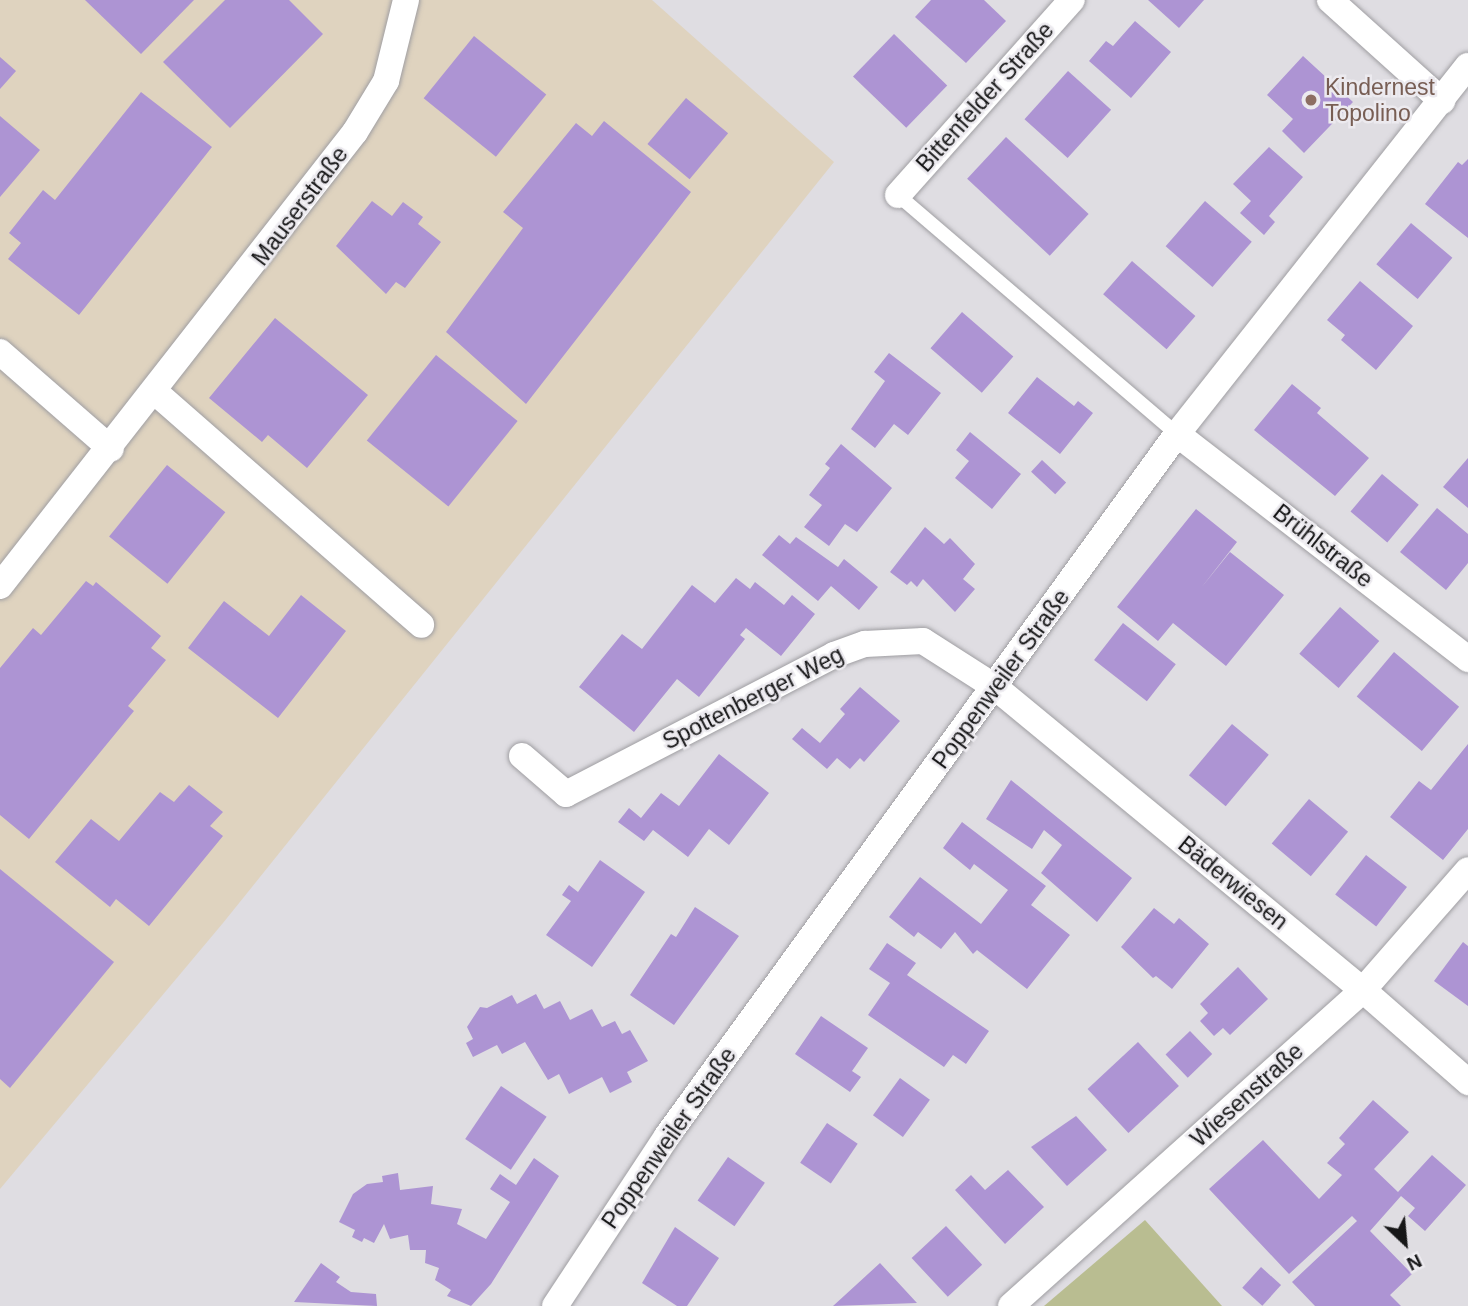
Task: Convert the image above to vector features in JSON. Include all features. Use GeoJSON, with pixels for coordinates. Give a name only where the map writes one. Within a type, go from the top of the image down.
{"type":"FeatureCollection","features":[{"type":"Feature","properties":{"kind":"street","name":"Mauserstraße"},"geometry":{"type":"LineString","coordinates":[[0,586],[111,449],[355,132],[386,81],[406,0]]}},
{"type":"Feature","properties":{"kind":"street","name":"Bittenfelder Straße"},"geometry":{"type":"LineString","coordinates":[[898,195],[1072,0]]}},
{"type":"Feature","properties":{"kind":"street"},"geometry":{"type":"LineString","coordinates":[[1330,0],[1442,101]]}},
{"type":"Feature","properties":{"kind":"street","name":"Poppenweiler Straße"},"geometry":{"type":"LineString","coordinates":[[555,1306],[667,1136],[1177,434],[1468,66]]}},
{"type":"Feature","properties":{"kind":"street"},"geometry":{"type":"LineString","coordinates":[[0,352],[111,449]]}},
{"type":"Feature","properties":{"kind":"street"},"geometry":{"type":"LineString","coordinates":[[154,391],[421,625]]}},
{"type":"Feature","properties":{"kind":"street","name":"Brühlstraße"},"geometry":{"type":"LineString","coordinates":[[1177,434],[1464,648]]}},
{"type":"Feature","properties":{"kind":"street","name":"Spottenberger Weg"},"geometry":{"type":"LineString","coordinates":[[522,756],[566,794],[834,655],[894,639],[923,641],[995,687]]}},
{"type":"Feature","properties":{"kind":"street","name":"Bäderwiesen"},"geometry":{"type":"LineString","coordinates":[[995,687],[1363,990],[1468,1082]]}},
{"type":"Feature","properties":{"kind":"street","name":"Wiesenstraße"},"geometry":{"type":"LineString","coordinates":[[1011,1306],[1363,990],[1468,870]]}},
{"type":"Feature","properties":{"kind":"lane"},"geometry":{"type":"LineString","coordinates":[[898,195],[1177,434]]}},
{"type":"Feature","properties":{"kind":"shaded area"},"geometry":{"type":"Polygon","coordinates":[[[0,0],[652,0],[834,162],[223,923],[0,1189],[0,0]]]}},
{"type":"Feature","properties":{"kind":"green space"},"geometry":{"type":"Polygon","coordinates":[[[1145,1220],[1222,1306],[1044,1306],[1145,1220]]]}},
{"type":"Feature","properties":{"kind":"building"},"geometry":{"type":"Polygon","coordinates":[[[85,0],[194,0],[141,54],[85,0]]]}},
{"type":"Feature","properties":{"kind":"building"},"geometry":{"type":"Polygon","coordinates":[[[225,0],[289,0],[323,34],[230,128],[163,62],[225,0]]]}},
{"type":"Feature","properties":{"kind":"building"},"geometry":{"type":"Polygon","coordinates":[[[931,0],[984,0],[1006,21],[966,63],[915,17],[931,0]]]}},
{"type":"Feature","properties":{"kind":"building"},"geometry":{"type":"Polygon","coordinates":[[[1148,0],[1204,0],[1179,28],[1148,0]]]}},
{"type":"Feature","properties":{"kind":"building"},"geometry":{"type":"Polygon","coordinates":[[[1135,21],[1171,52],[1131,98],[1089,61],[1106,41],[1113,46],[1135,21]]]}},
{"type":"Feature","properties":{"kind":"building"},"geometry":{"type":"Polygon","coordinates":[[[894,34],[947,85],[906,128],[853,76],[894,34]]]}},
{"type":"Feature","properties":{"kind":"building"},"geometry":{"type":"Polygon","coordinates":[[[474,36],[546,95],[496,157],[424,98],[474,36]]]}},
{"type":"Feature","properties":{"kind":"building"},"geometry":{"type":"Polygon","coordinates":[[[1303,56],[1353,102],[1304,153],[1282,131],[1293,119],[1267,95],[1303,56]]]}},
{"type":"Feature","properties":{"kind":"building"},"geometry":{"type":"Polygon","coordinates":[[[0,57],[16,71],[0,89],[0,57]]]}},
{"type":"Feature","properties":{"kind":"building"},"geometry":{"type":"Polygon","coordinates":[[[1068,71],[1111,110],[1068,158],[1025,119],[1068,71]]]}},
{"type":"Feature","properties":{"kind":"building"},"geometry":{"type":"Polygon","coordinates":[[[141,92],[212,147],[79,315],[8,259],[21,243],[9,233],[43,190],[55,200],[141,92]]]}},
{"type":"Feature","properties":{"kind":"building"},"geometry":{"type":"Polygon","coordinates":[[[686,98],[728,133],[690,179],[647,144],[686,98]]]}},
{"type":"Feature","properties":{"kind":"building"},"geometry":{"type":"Polygon","coordinates":[[[0,116],[40,150],[0,197],[0,116]]]}},
{"type":"Feature","properties":{"kind":"building"},"geometry":{"type":"Polygon","coordinates":[[[604,121],[691,192],[526,404],[446,332],[523,228],[503,212],[576,123],[592,136],[604,121]]]}},
{"type":"Feature","properties":{"kind":"building"},"geometry":{"type":"Polygon","coordinates":[[[1006,137],[1089,214],[1050,256],[967,179],[1006,137]]]}},
{"type":"Feature","properties":{"kind":"building"},"geometry":{"type":"Polygon","coordinates":[[[1269,147],[1303,177],[1269,216],[1275,222],[1264,235],[1240,213],[1251,201],[1233,184],[1269,147]]]}},
{"type":"Feature","properties":{"kind":"building"},"geometry":{"type":"Polygon","coordinates":[[[1468,159],[1468,238],[1425,204],[1458,162],[1462,165],[1468,159]]]}},
{"type":"Feature","properties":{"kind":"building"},"geometry":{"type":"Polygon","coordinates":[[[372,201],[392,216],[403,202],[423,217],[418,224],[441,242],[405,288],[396,282],[386,294],[336,246],[372,201]]]}},
{"type":"Feature","properties":{"kind":"building"},"geometry":{"type":"Polygon","coordinates":[[[1205,201],[1252,242],[1212,287],[1166,246],[1205,201]]]}},
{"type":"Feature","properties":{"kind":"building"},"geometry":{"type":"Polygon","coordinates":[[[1411,223],[1452,258],[1418,299],[1376,264],[1411,223]]]}},
{"type":"Feature","properties":{"kind":"building"},"geometry":{"type":"Polygon","coordinates":[[[1132,261],[1195,316],[1167,349],[1103,294],[1132,261]]]}},
{"type":"Feature","properties":{"kind":"building"},"geometry":{"type":"Polygon","coordinates":[[[1360,281],[1413,326],[1376,370],[1341,340],[1345,335],[1327,320],[1360,281]]]}},
{"type":"Feature","properties":{"kind":"building"},"geometry":{"type":"Polygon","coordinates":[[[962,312],[1013,357],[982,393],[931,348],[962,312]]]}},
{"type":"Feature","properties":{"kind":"building"},"geometry":{"type":"Polygon","coordinates":[[[275,318],[368,395],[307,468],[268,435],[262,442],[209,398],[275,318]]]}},
{"type":"Feature","properties":{"kind":"building"},"geometry":{"type":"Polygon","coordinates":[[[889,353],[941,393],[908,435],[894,424],[875,448],[851,429],[885,381],[874,372],[889,353]]]}},
{"type":"Feature","properties":{"kind":"building"},"geometry":{"type":"Polygon","coordinates":[[[436,355],[518,421],[448,507],[367,440],[436,355]]]}},
{"type":"Feature","properties":{"kind":"building"},"geometry":{"type":"Polygon","coordinates":[[[1037,377],[1074,406],[1078,401],[1093,413],[1060,454],[1008,413],[1037,377]]]}},
{"type":"Feature","properties":{"kind":"building"},"geometry":{"type":"Polygon","coordinates":[[[1292,384],[1321,408],[1317,413],[1369,458],[1335,496],[1254,430],[1292,384]]]}},
{"type":"Feature","properties":{"kind":"building"},"geometry":{"type":"Polygon","coordinates":[[[970,432],[1021,474],[992,509],[955,478],[969,461],[956,450],[970,432]]]}},
{"type":"Feature","properties":{"kind":"building"},"geometry":{"type":"Polygon","coordinates":[[[841,444],[892,488],[857,532],[845,524],[829,546],[804,527],[822,505],[809,495],[830,468],[825,464],[841,444]]]}},
{"type":"Feature","properties":{"kind":"building"},"geometry":{"type":"Polygon","coordinates":[[[1468,458],[1468,508],[1443,487],[1468,458]]]}},
{"type":"Feature","properties":{"kind":"building"},"geometry":{"type":"Polygon","coordinates":[[[1042,460],[1066,483],[1055,494],[1031,472],[1042,460]]]}},
{"type":"Feature","properties":{"kind":"building"},"geometry":{"type":"Polygon","coordinates":[[[167,465],[225,512],[167,584],[109,536],[167,465]]]}},
{"type":"Feature","properties":{"kind":"building"},"geometry":{"type":"Polygon","coordinates":[[[1382,474],[1419,505],[1387,542],[1351,512],[1382,474]]]}},
{"type":"Feature","properties":{"kind":"building"},"geometry":{"type":"Polygon","coordinates":[[[1437,508],[1468,534],[1468,563],[1446,590],[1400,552],[1437,508]]]}},
{"type":"Feature","properties":{"kind":"building"},"geometry":{"type":"Polygon","coordinates":[[[1196,509],[1237,542],[1201,588],[1230,552],[1284,595],[1226,666],[1173,623],[1158,641],[1117,607],[1196,509]]]}},
{"type":"Feature","properties":{"kind":"building"},"geometry":{"type":"Polygon","coordinates":[[[925,527],[944,544],[950,538],[975,564],[963,579],[975,589],[955,612],[923,579],[917,587],[911,581],[907,585],[890,572],[925,527]]]}},
{"type":"Feature","properties":{"kind":"building"},"geometry":{"type":"Polygon","coordinates":[[[779,535],[790,544],[796,537],[838,567],[844,559],[878,587],[859,610],[831,586],[818,601],[762,555],[779,535]]]}},
{"type":"Feature","properties":{"kind":"building"},"geometry":{"type":"Polygon","coordinates":[[[736,578],[750,589],[755,582],[784,605],[792,595],[815,614],[781,656],[746,628],[740,635],[745,639],[699,697],[677,679],[634,732],[579,687],[622,634],[642,649],[692,585],[715,603],[736,578]]]}},
{"type":"Feature","properties":{"kind":"building"},"geometry":{"type":"Polygon","coordinates":[[[86,581],[93,586],[96,582],[161,636],[151,648],[166,660],[128,706],[134,711],[29,839],[0,815],[0,668],[33,628],[41,635],[86,581]]]}},
{"type":"Feature","properties":{"kind":"building"},"geometry":{"type":"Polygon","coordinates":[[[301,595],[346,631],[278,718],[188,648],[224,601],[269,636],[301,595]]]}},
{"type":"Feature","properties":{"kind":"building"},"geometry":{"type":"Polygon","coordinates":[[[1340,607],[1379,641],[1339,688],[1299,654],[1340,607]]]}},
{"type":"Feature","properties":{"kind":"building"},"geometry":{"type":"Polygon","coordinates":[[[1123,623],[1176,664],[1147,701],[1094,660],[1123,623]]]}},
{"type":"Feature","properties":{"kind":"building"},"geometry":{"type":"Polygon","coordinates":[[[1394,652],[1459,707],[1422,751],[1357,696],[1394,652]]]}},
{"type":"Feature","properties":{"kind":"building"},"geometry":{"type":"Polygon","coordinates":[[[860,687],[900,721],[864,762],[860,758],[850,769],[837,758],[827,769],[792,739],[802,728],[820,743],[845,714],[840,709],[860,687]]]}},
{"type":"Feature","properties":{"kind":"building"},"geometry":{"type":"Polygon","coordinates":[[[1232,724],[1269,755],[1226,806],[1189,775],[1232,724]]]}},
{"type":"Feature","properties":{"kind":"building"},"geometry":{"type":"Polygon","coordinates":[[[1468,744],[1468,829],[1443,860],[1390,817],[1419,781],[1431,790],[1468,744]]]}},
{"type":"Feature","properties":{"kind":"building"},"geometry":{"type":"Polygon","coordinates":[[[719,754],[769,793],[729,845],[709,829],[688,857],[653,830],[644,841],[618,822],[629,808],[641,818],[661,793],[679,806],[719,754]]]}},
{"type":"Feature","properties":{"kind":"building"},"geometry":{"type":"Polygon","coordinates":[[[1011,780],[1132,878],[1097,922],[1041,873],[1062,845],[1044,830],[1032,849],[986,819],[1011,780]]]}},
{"type":"Feature","properties":{"kind":"building"},"geometry":{"type":"Polygon","coordinates":[[[189,785],[223,812],[210,826],[223,836],[149,926],[116,899],[110,907],[55,862],[91,819],[119,841],[160,792],[174,802],[189,785]]]}},
{"type":"Feature","properties":{"kind":"building"},"geometry":{"type":"Polygon","coordinates":[[[1309,799],[1348,832],[1311,876],[1272,843],[1309,799]]]}},
{"type":"Feature","properties":{"kind":"building"},"geometry":{"type":"Polygon","coordinates":[[[962,822],[1046,886],[1031,905],[1070,935],[1027,989],[977,950],[973,954],[955,932],[941,949],[918,932],[914,937],[889,917],[920,877],[981,924],[1008,890],[974,864],[970,870],[943,848],[962,822]]]}},
{"type":"Feature","properties":{"kind":"building"},"geometry":{"type":"Polygon","coordinates":[[[1366,855],[1407,887],[1376,926],[1335,894],[1366,855]]]}},
{"type":"Feature","properties":{"kind":"building"},"geometry":{"type":"Polygon","coordinates":[[[600,860],[645,892],[592,967],[546,935],[571,901],[562,895],[569,885],[578,892],[600,860]]]}},
{"type":"Feature","properties":{"kind":"building"},"geometry":{"type":"Polygon","coordinates":[[[0,869],[114,962],[10,1088],[0,1079],[0,869]]]}},
{"type":"Feature","properties":{"kind":"building"},"geometry":{"type":"Polygon","coordinates":[[[695,907],[739,936],[674,1025],[630,995],[671,934],[676,937],[695,907]]]}},
{"type":"Feature","properties":{"kind":"building"},"geometry":{"type":"Polygon","coordinates":[[[1154,908],[1174,924],[1179,918],[1209,944],[1172,989],[1156,976],[1153,978],[1121,947],[1154,908]]]}},
{"type":"Feature","properties":{"kind":"building"},"geometry":{"type":"Polygon","coordinates":[[[1463,942],[1468,946],[1468,1006],[1434,981],[1463,942]]]}},
{"type":"Feature","properties":{"kind":"building"},"geometry":{"type":"Polygon","coordinates":[[[887,943],[916,963],[907,975],[989,1031],[966,1064],[953,1055],[944,1067],[868,1015],[890,983],[869,969],[887,943]]]}},
{"type":"Feature","properties":{"kind":"building"},"geometry":{"type":"Polygon","coordinates":[[[1238,967],[1268,999],[1230,1035],[1223,1028],[1214,1036],[1200,1021],[1208,1013],[1200,1004],[1238,967]]]}},
{"type":"Feature","properties":{"kind":"building"},"geometry":{"type":"Polygon","coordinates":[[[536,994],[544,1009],[560,1001],[570,1020],[592,1009],[602,1027],[615,1021],[622,1034],[630,1030],[648,1061],[627,1072],[632,1082],[610,1093],[602,1077],[569,1094],[559,1074],[548,1080],[525,1042],[502,1054],[497,1045],[473,1057],[466,1043],[473,1039],[467,1027],[480,1007],[487,1008],[512,995],[517,1004],[536,994]]]}},
{"type":"Feature","properties":{"kind":"building"},"geometry":{"type":"Polygon","coordinates":[[[821,1016],[868,1048],[852,1071],[861,1077],[850,1092],[795,1054],[821,1016]]]}},
{"type":"Feature","properties":{"kind":"building"},"geometry":{"type":"Polygon","coordinates":[[[1190,1031],[1212,1054],[1188,1078],[1166,1055],[1190,1031]]]}},
{"type":"Feature","properties":{"kind":"building"},"geometry":{"type":"Polygon","coordinates":[[[1138,1042],[1179,1086],[1128,1133],[1088,1089],[1138,1042]]]}},
{"type":"Feature","properties":{"kind":"building"},"geometry":{"type":"Polygon","coordinates":[[[900,1078],[930,1100],[903,1137],[873,1115],[900,1078]]]}},
{"type":"Feature","properties":{"kind":"building"},"geometry":{"type":"Polygon","coordinates":[[[501,1086],[547,1117],[511,1170],[465,1139],[501,1086]]]}},
{"type":"Feature","properties":{"kind":"building"},"geometry":{"type":"Polygon","coordinates":[[[1373,1100],[1409,1132],[1374,1169],[1398,1192],[1432,1155],[1466,1185],[1425,1231],[1408,1216],[1415,1208],[1401,1196],[1370,1231],[1412,1274],[1390,1295],[1401,1306],[1315,1306],[1292,1282],[1357,1221],[1352,1216],[1289,1274],[1209,1189],[1263,1140],[1319,1199],[1342,1175],[1327,1163],[1345,1144],[1339,1138],[1373,1100]]]}},
{"type":"Feature","properties":{"kind":"building"},"geometry":{"type":"Polygon","coordinates":[[[1076,1116],[1107,1150],[1067,1186],[1031,1147],[1076,1116]]]}},
{"type":"Feature","properties":{"kind":"building"},"geometry":{"type":"Polygon","coordinates":[[[827,1123],[858,1144],[831,1183],[800,1163],[827,1123]]]}},
{"type":"Feature","properties":{"kind":"building"},"geometry":{"type":"Polygon","coordinates":[[[728,1157],[765,1183],[734,1226],[698,1200],[728,1157]]]}},
{"type":"Feature","properties":{"kind":"building"},"geometry":{"type":"Polygon","coordinates":[[[534,1158],[559,1176],[491,1284],[471,1306],[447,1296],[451,1290],[435,1280],[439,1268],[425,1263],[426,1250],[410,1250],[408,1235],[390,1239],[384,1224],[374,1243],[364,1238],[362,1242],[352,1237],[355,1230],[339,1222],[353,1194],[367,1184],[383,1182],[382,1176],[398,1173],[400,1190],[433,1186],[431,1204],[462,1209],[457,1224],[486,1239],[510,1202],[490,1189],[500,1174],[516,1185],[534,1158]]]}},
{"type":"Feature","properties":{"kind":"building"},"geometry":{"type":"Polygon","coordinates":[[[1008,1170],[1044,1207],[1005,1244],[955,1190],[971,1175],[985,1190],[1008,1170]]]}},
{"type":"Feature","properties":{"kind":"building"},"geometry":{"type":"Polygon","coordinates":[[[946,1226],[982,1265],[948,1297],[912,1258],[946,1226]]]}},
{"type":"Feature","properties":{"kind":"building"},"geometry":{"type":"Polygon","coordinates":[[[675,1227],[719,1258],[687,1306],[677,1306],[642,1283],[675,1227]]]}},
{"type":"Feature","properties":{"kind":"building"},"geometry":{"type":"Polygon","coordinates":[[[321,1263],[340,1277],[336,1282],[351,1292],[376,1294],[377,1306],[294,1302],[321,1263]]]}},
{"type":"Feature","properties":{"kind":"building"},"geometry":{"type":"Polygon","coordinates":[[[880,1263],[917,1303],[833,1306],[856,1285],[880,1263]]]}},
{"type":"Feature","properties":{"kind":"building"},"geometry":{"type":"Polygon","coordinates":[[[1261,1267],[1281,1285],[1262,1306],[1242,1288],[1261,1267]]]}},
{"type":"Feature","properties":{"kind":"place","name":"Kindernest Topolino"},"geometry":{"type":"Point","coordinates":[1311,100]}}]}
